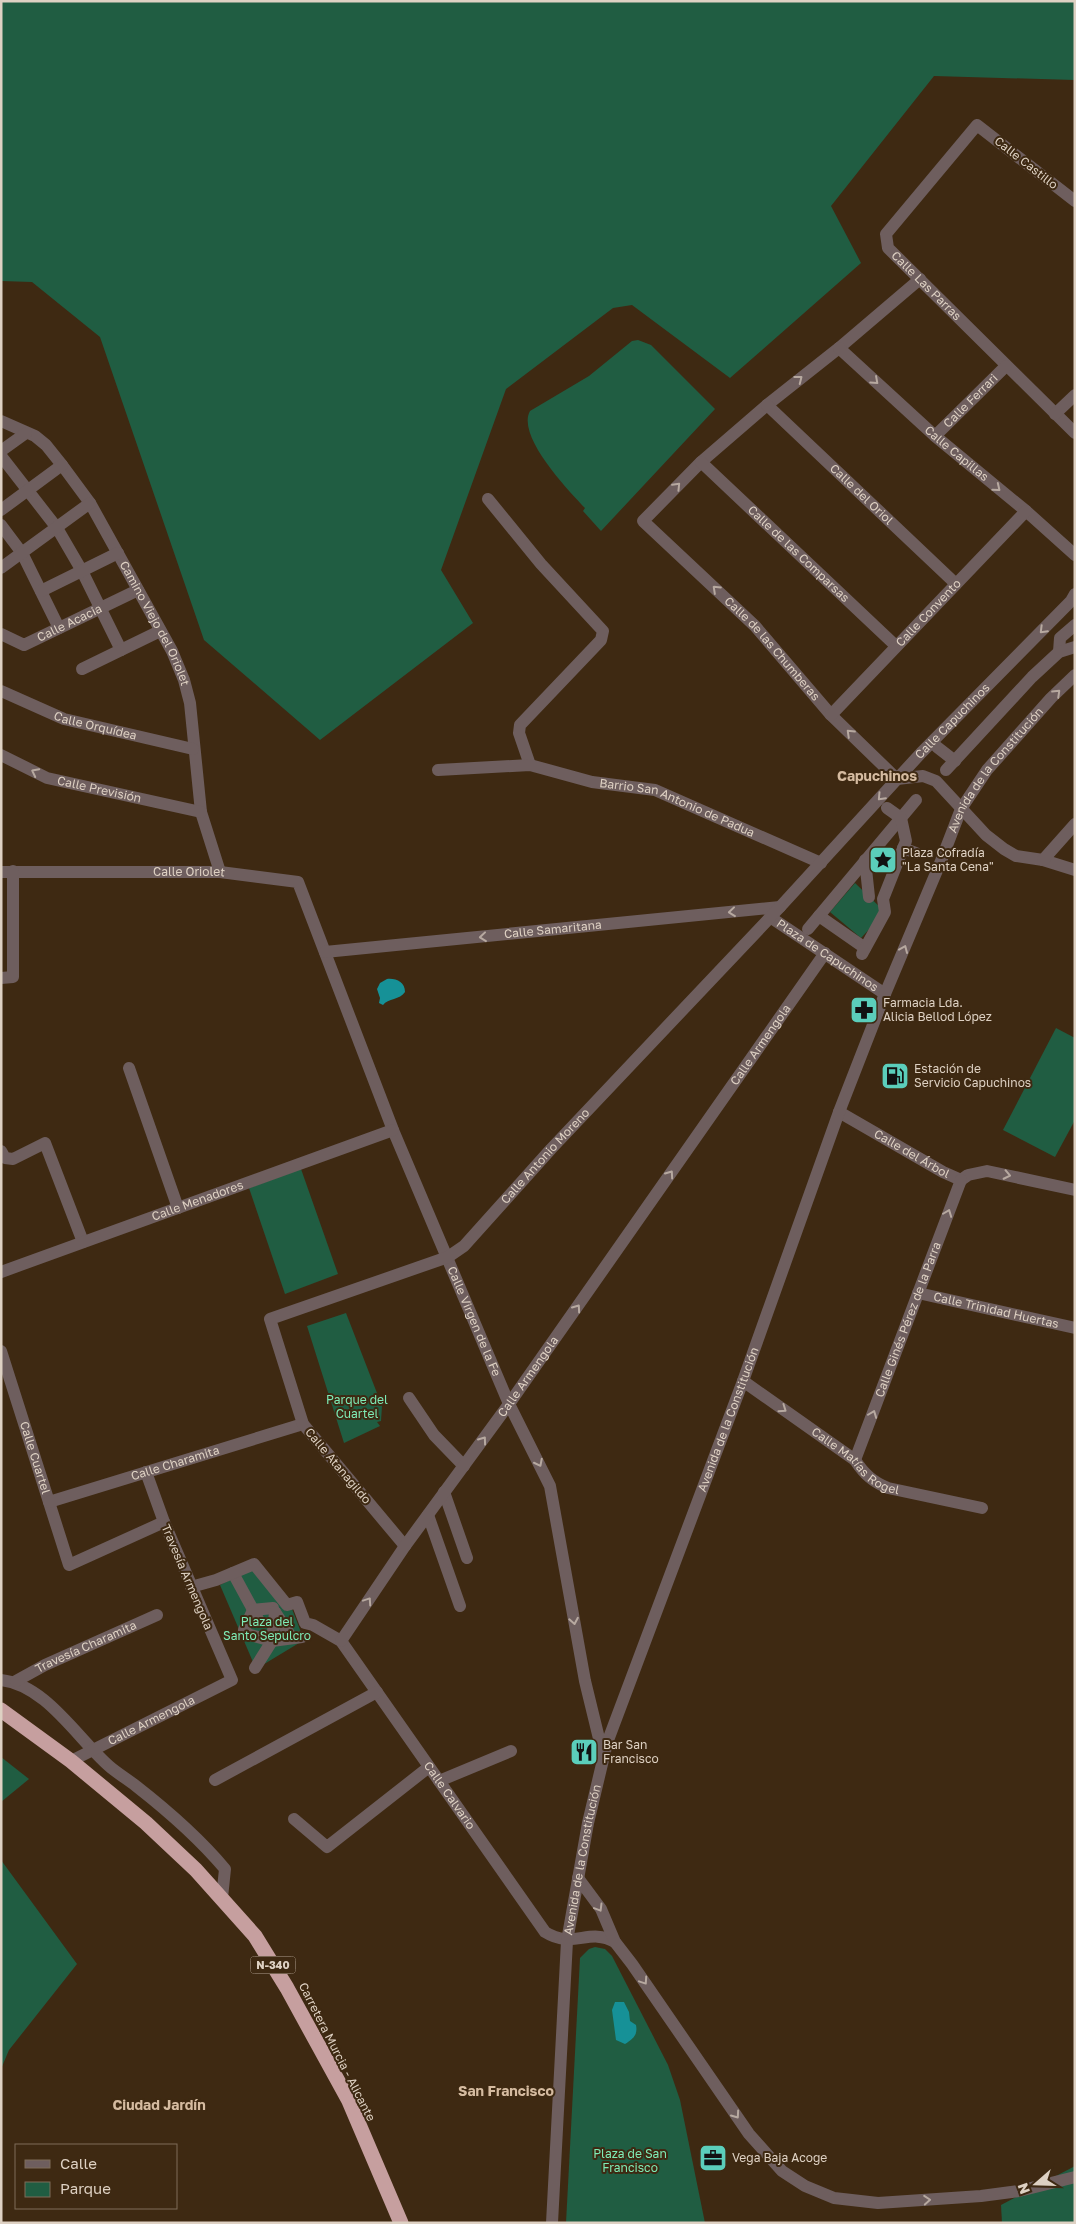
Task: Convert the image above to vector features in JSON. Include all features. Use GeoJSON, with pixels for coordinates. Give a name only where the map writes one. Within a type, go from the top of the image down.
{"type":"FeatureCollection","features":[{"type":"Feature","properties":{"kind":"highway","name":"Carretera Murcia - Alicante"},"geometry":{"type":"LineString","coordinates":[[1,1710],[71,1761],[146,1823],[196,1870],[255,1936],[287,1988],[349,2101],[401,2223]]}},
{"type":"Feature","properties":{"kind":"street","name":"Calle Castillo"},"geometry":{"type":"LineString","coordinates":[[977,125],[1075,200]]}},
{"type":"Feature","properties":{"kind":"street","name":"Calle Las Parras"},"geometry":{"type":"LineString","coordinates":[[977,125],[886,234],[888,248],[1075,433]]}},
{"type":"Feature","properties":{"kind":"street"},"geometry":{"type":"LineString","coordinates":[[701,462],[920,278]]}},
{"type":"Feature","properties":{"kind":"street","name":"Calle Capillas"},"geometry":{"type":"LineString","coordinates":[[839,348],[935,436],[1026,511],[1075,555]]}},
{"type":"Feature","properties":{"kind":"street","name":"Calle Ferrari"},"geometry":{"type":"LineString","coordinates":[[935,436],[1006,366]]}},
{"type":"Feature","properties":{"kind":"street"},"geometry":{"type":"LineString","coordinates":[[1055,414],[1075,395]]}},
{"type":"Feature","properties":{"kind":"street","name":"Calle del Oriol"},"geometry":{"type":"LineString","coordinates":[[767,405],[956,584]]}},
{"type":"Feature","properties":{"kind":"street","name":"Camino Viejo del Oriolet"},"geometry":{"type":"LineString","coordinates":[[1,422],[35,436],[46,445],[90,503],[160,631],[184,680],[190,703],[193,749],[201,812],[220,872]]}},
{"type":"Feature","properties":{"kind":"street"},"geometry":{"type":"LineString","coordinates":[[1,451],[26,433]]}},
{"type":"Feature","properties":{"kind":"street"},"geometry":{"type":"LineString","coordinates":[[1,456],[57,528],[82,571],[121,650]]}},
{"type":"Feature","properties":{"kind":"street","name":"Calle de las Chumberas"},"geometry":{"type":"LineString","coordinates":[[701,462],[643,521],[755,626],[831,715],[897,780]]}},
{"type":"Feature","properties":{"kind":"street","name":"Calle de las Comparsas"},"geometry":{"type":"LineString","coordinates":[[701,462],[896,646]]}},
{"type":"Feature","properties":{"kind":"street"},"geometry":{"type":"LineString","coordinates":[[1,510],[62,464]]}},
{"type":"Feature","properties":{"kind":"street"},"geometry":{"type":"LineString","coordinates":[[488,499],[541,564],[604,631],[601,640],[520,725],[519,733],[530,765]]}},
{"type":"Feature","properties":{"kind":"street"},"geometry":{"type":"LineString","coordinates":[[1,568],[90,503]]}},
{"type":"Feature","properties":{"kind":"street","name":"Calle Convento"},"geometry":{"type":"LineString","coordinates":[[831,715],[1026,511]]}},
{"type":"Feature","properties":{"kind":"street"},"geometry":{"type":"LineString","coordinates":[[1,525],[22,553],[59,628]]}},
{"type":"Feature","properties":{"kind":"street"},"geometry":{"type":"LineString","coordinates":[[41,592],[118,553]]}},
{"type":"Feature","properties":{"kind":"street","name":"Calle Acacia"},"geometry":{"type":"LineString","coordinates":[[1,634],[24,645],[138,590]]}},
{"type":"Feature","properties":{"kind":"street","name":"Calle Capuchinos"},"geometry":{"type":"LineString","coordinates":[[770,918],[897,780],[1072,601],[1075,594]]}},
{"type":"Feature","properties":{"kind":"street"},"geometry":{"type":"LineString","coordinates":[[1059,652],[1060,638],[1075,625]]}},
{"type":"Feature","properties":{"kind":"street"},"geometry":{"type":"LineString","coordinates":[[82,669],[160,631]]}},
{"type":"Feature","properties":{"kind":"street"},"geometry":{"type":"LineString","coordinates":[[937,747],[951,766],[1032,677],[1059,652],[1075,647]]}},
{"type":"Feature","properties":{"kind":"street","name":"Avenida de la Constitución"},"geometry":{"type":"LineString","coordinates":[[552,2223],[567,1941],[588,1823],[607,1743],[743,1381],[839,1112],[884,994],[941,861],[961,809],[987,770],[1051,698],[1075,675]]}},
{"type":"Feature","properties":{"kind":"street","name":"Calle Orquídea"},"geometry":{"type":"LineString","coordinates":[[1,691],[64,719],[193,749]]}},
{"type":"Feature","properties":{"kind":"street","name":"Calle Previsión"},"geometry":{"type":"LineString","coordinates":[[1,755],[46,778],[201,812]]}},
{"type":"Feature","properties":{"kind":"street","name":"Barrio San Antonio de Padua"},"geometry":{"type":"LineString","coordinates":[[438,770],[530,765],[592,782],[655,790],[821,863]]}},
{"type":"Feature","properties":{"kind":"street"},"geometry":{"type":"LineString","coordinates":[[897,780],[923,776],[936,781],[986,835],[1004,849],[1016,856],[1044,860],[1075,870]]}},
{"type":"Feature","properties":{"kind":"street"},"geometry":{"type":"LineString","coordinates":[[808,929],[840,896],[865,860],[916,800]]}},
{"type":"Feature","properties":{"kind":"street"},"geometry":{"type":"LineString","coordinates":[[819,916],[844,929],[864,951],[885,912],[883,900],[906,841],[901,818],[887,808]]}},
{"type":"Feature","properties":{"kind":"street"},"geometry":{"type":"LineString","coordinates":[[1044,860],[1075,824]]}},
{"type":"Feature","properties":{"kind":"street"},"geometry":{"type":"LineString","coordinates":[[903,848],[916,853]]}},
{"type":"Feature","properties":{"kind":"street"},"geometry":{"type":"LineString","coordinates":[[865,860],[869,897]]}},
{"type":"Feature","properties":{"kind":"street"},"geometry":{"type":"LineString","coordinates":[[7,871],[7,978]]}},
{"type":"Feature","properties":{"kind":"street","name":"Calle Oriolet"},"geometry":{"type":"LineString","coordinates":[[7,871],[220,872],[298,882],[325,952]]}},
{"type":"Feature","properties":{"kind":"street","name":"Calle Samaritana"},"geometry":{"type":"LineString","coordinates":[[325,952],[780,907]]}},
{"type":"Feature","properties":{"kind":"street","name":"Plaza de Capuchinos"},"geometry":{"type":"LineString","coordinates":[[770,918],[884,994]]}},
{"type":"Feature","properties":{"kind":"street","name":"Calle Antonio Moreno"},"geometry":{"type":"LineString","coordinates":[[270,1319],[448,1257],[464,1246],[550,1149],[770,918]]}},
{"type":"Feature","properties":{"kind":"street","name":"Calle Virgen de la Fe"},"geometry":{"type":"LineString","coordinates":[[325,952],[393,1130],[510,1404],[550,1486],[585,1681],[604,1758]]}},
{"type":"Feature","properties":{"kind":"street","name":"Calle Armengola"},"geometry":{"type":"LineString","coordinates":[[341,1641],[405,1546],[510,1404],[825,953]]}},
{"type":"Feature","properties":{"kind":"street"},"geometry":{"type":"LineString","coordinates":[[129,1068],[178,1208]]}},
{"type":"Feature","properties":{"kind":"street","name":"Calle del Árbol"},"geometry":{"type":"LineString","coordinates":[[839,1112],[960,1180],[968,1175],[986,1171],[1075,1190]]}},
{"type":"Feature","properties":{"kind":"street","name":"Calle Menadores"},"geometry":{"type":"LineString","coordinates":[[1,1272],[393,1130]]}},
{"type":"Feature","properties":{"kind":"street"},"geometry":{"type":"LineString","coordinates":[[1,1151],[5,1158],[13,1159],[45,1143],[82,1242]]}},
{"type":"Feature","properties":{"kind":"street","name":"Calle Ginés Pérez de la Parra"},"geometry":{"type":"LineString","coordinates":[[855,1460],[960,1180]]}},
{"type":"Feature","properties":{"kind":"street","name":"Calle Trinidad Huertas"},"geometry":{"type":"LineString","coordinates":[[918,1293],[1075,1328]]}},
{"type":"Feature","properties":{"kind":"street","name":"Calle Atanagildo"},"geometry":{"type":"LineString","coordinates":[[270,1319],[303,1424],[405,1546]]}},
{"type":"Feature","properties":{"kind":"street","name":"Calle Cuartel"},"geometry":{"type":"LineString","coordinates":[[1,1350],[69,1565],[164,1522]]}},
{"type":"Feature","properties":{"kind":"street","name":"Calle Matías Rogel"},"geometry":{"type":"LineString","coordinates":[[743,1381],[855,1460],[868,1477],[888,1488],[982,1508]]}},
{"type":"Feature","properties":{"kind":"street"},"geometry":{"type":"LineString","coordinates":[[409,1398],[434,1435],[464,1466]]}},
{"type":"Feature","properties":{"kind":"street","name":"Calle Charamita"},"geometry":{"type":"LineString","coordinates":[[49,1502],[303,1424]]}},
{"type":"Feature","properties":{"kind":"street","name":"Travesía Armengola"},"geometry":{"type":"LineString","coordinates":[[146,1472],[164,1522],[232,1680]]}},
{"type":"Feature","properties":{"kind":"street"},"geometry":{"type":"LineString","coordinates":[[444,1492],[467,1558]]}},
{"type":"Feature","properties":{"kind":"street"},"geometry":{"type":"LineString","coordinates":[[428,1515],[460,1606]]}},
{"type":"Feature","properties":{"kind":"street"},"geometry":{"type":"LineString","coordinates":[[191,1587],[219,1579],[254,1564],[287,1605],[297,1602],[306,1624],[313,1625],[341,1641]]}},
{"type":"Feature","properties":{"kind":"street"},"geometry":{"type":"LineString","coordinates":[[233,1573],[272,1641]]}},
{"type":"Feature","properties":{"kind":"street"},"geometry":{"type":"LineString","coordinates":[[219,1579],[245,1595]]}},
{"type":"Feature","properties":{"kind":"street"},"geometry":{"type":"LineString","coordinates":[[255,1668],[272,1641],[276,1612],[297,1637],[272,1641],[246,1632],[257,1617],[273,1608]]}},
{"type":"Feature","properties":{"kind":"street","name":"Travesía Charamita"},"geometry":{"type":"LineString","coordinates":[[16,1681],[45,1665],[157,1615]]}},
{"type":"Feature","properties":{"kind":"street","name":"Calle Calvario"},"geometry":{"type":"LineString","coordinates":[[341,1641],[545,1932],[554,1938],[567,1941]]}},
{"type":"Feature","properties":{"kind":"street"},"geometry":{"type":"LineString","coordinates":[[1,1680],[16,1681],[62,1716],[109,1766],[195,1835],[225,1869],[222,1898]]}},
{"type":"Feature","properties":{"kind":"street","name":"Calle Armengola"},"geometry":{"type":"LineString","coordinates":[[71,1761],[232,1680]]}},
{"type":"Feature","properties":{"kind":"street"},"geometry":{"type":"LineString","coordinates":[[215,1780],[377,1692]]}},
{"type":"Feature","properties":{"kind":"street"},"geometry":{"type":"LineString","coordinates":[[439,1781],[511,1751]]}},
{"type":"Feature","properties":{"kind":"street"},"geometry":{"type":"LineString","coordinates":[[294,1819],[327,1847],[429,1767]]}},
{"type":"Feature","properties":{"kind":"street"},"geometry":{"type":"LineString","coordinates":[[578,1878],[601,1909],[615,1942],[749,2134],[782,2171],[805,2186],[834,2198],[878,2204],[1000,2193],[1075,2177]]}},
{"type":"Feature","properties":{"kind":"street"},"geometry":{"type":"LineString","coordinates":[[567,1941],[596,1935],[606,1937],[615,1942]]}},
{"type":"Feature","properties":{"kind":"green space"},"geometry":{"type":"Polygon","coordinates":[[[1,1],[1075,1],[1075,80],[934,76],[831,206],[861,263],[730,378],[632,305],[613,308],[506,389],[441,570],[473,623],[320,740],[204,640],[100,337],[32,282],[1,281],[1,1]]]}},
{"type":"Feature","properties":{"kind":"green space"},"geometry":{"type":"Polygon","coordinates":[[[638,340],[651,345],[715,409],[601,531],[583,511],[585,508],[546,463],[537,448],[530,434],[528,422],[530,411],[589,376],[632,341],[638,340]]]}},
{"type":"Feature","properties":{"kind":"green space"},"geometry":{"type":"Polygon","coordinates":[[[855,883],[885,912],[861,938],[830,912],[855,883]]]}},
{"type":"Feature","properties":{"kind":"green space"},"geometry":{"type":"Polygon","coordinates":[[[1056,1028],[1075,1038],[1075,1120],[1055,1157],[1003,1130],[1056,1028]]]}},
{"type":"Feature","properties":{"kind":"green space"},"geometry":{"type":"Polygon","coordinates":[[[301,1169],[338,1274],[285,1294],[249,1188],[301,1169]]]}},
{"type":"Feature","properties":{"kind":"green space","name":"Parque del Cuartel"},"geometry":{"type":"Polygon","coordinates":[[[346,1313],[382,1406],[381,1421],[377,1422],[380,1426],[344,1443],[307,1326],[346,1313]]]}},
{"type":"Feature","properties":{"kind":"green space","name":"Plaza del Santo Sepulcro"},"geometry":{"type":"Polygon","coordinates":[[[251,1569],[286,1611],[292,1609],[304,1640],[256,1669],[220,1585],[251,1569]]]}},
{"type":"Feature","properties":{"kind":"green space"},"geometry":{"type":"Polygon","coordinates":[[[1,1757],[29,1779],[1,1802],[1,1757]]]}},
{"type":"Feature","properties":{"kind":"green space"},"geometry":{"type":"Polygon","coordinates":[[[1,1860],[77,1964],[9,2050],[1,2069],[1,1860]]]}},
{"type":"Feature","properties":{"kind":"green space","name":"Plaza de San Francisco"},"geometry":{"type":"Polygon","coordinates":[[[595,1947],[605,1949],[612,1956],[668,2065],[680,2100],[705,2223],[566,2223],[580,1958],[589,1949],[595,1947]]]}},
{"type":"Feature","properties":{"kind":"green space"},"geometry":{"type":"Polygon","coordinates":[[[1075,2166],[1075,2223],[1002,2223],[1001,2205],[1075,2166]]]}},
{"type":"Feature","properties":{"kind":"water"},"geometry":{"type":"Polygon","coordinates":[[[387,979],[399,981],[405,992],[403,995],[383,1005],[379,1003],[380,998],[377,989],[380,983],[387,979]]]}},
{"type":"Feature","properties":{"kind":"water"},"geometry":{"type":"Polygon","coordinates":[[[615,2002],[624,2002],[629,2012],[630,2021],[636,2025],[634,2036],[625,2044],[616,2040],[612,2010],[615,2002]]]}},
{"type":"Feature","properties":{"kind":"place","name":"Plaza Cofradía \"La Santa Cena\""},"geometry":{"type":"Point","coordinates":[883,860]}},
{"type":"Feature","properties":{"kind":"place","name":"Farmacia Lda. Alicia Bellod López"},"geometry":{"type":"Point","coordinates":[864,1010]}},
{"type":"Feature","properties":{"kind":"place","name":"Estación de Servicio Capuchinos"},"geometry":{"type":"Point","coordinates":[895,1076]}},
{"type":"Feature","properties":{"kind":"place","name":"Bar San Francisco"},"geometry":{"type":"Point","coordinates":[584,1752]}},
{"type":"Feature","properties":{"kind":"place","name":"Vega Baja Acoge"},"geometry":{"type":"Point","coordinates":[713,2158]}},
{"type":"Feature","properties":{"kind":"district","name":"Capuchinos"},"geometry":{"type":"Point","coordinates":[877,776]}},
{"type":"Feature","properties":{"kind":"district","name":"San Francisco"},"geometry":{"type":"Point","coordinates":[506,2091]}},
{"type":"Feature","properties":{"kind":"district","name":"Ciudad Jardín"},"geometry":{"type":"Point","coordinates":[159,2105]}}]}
